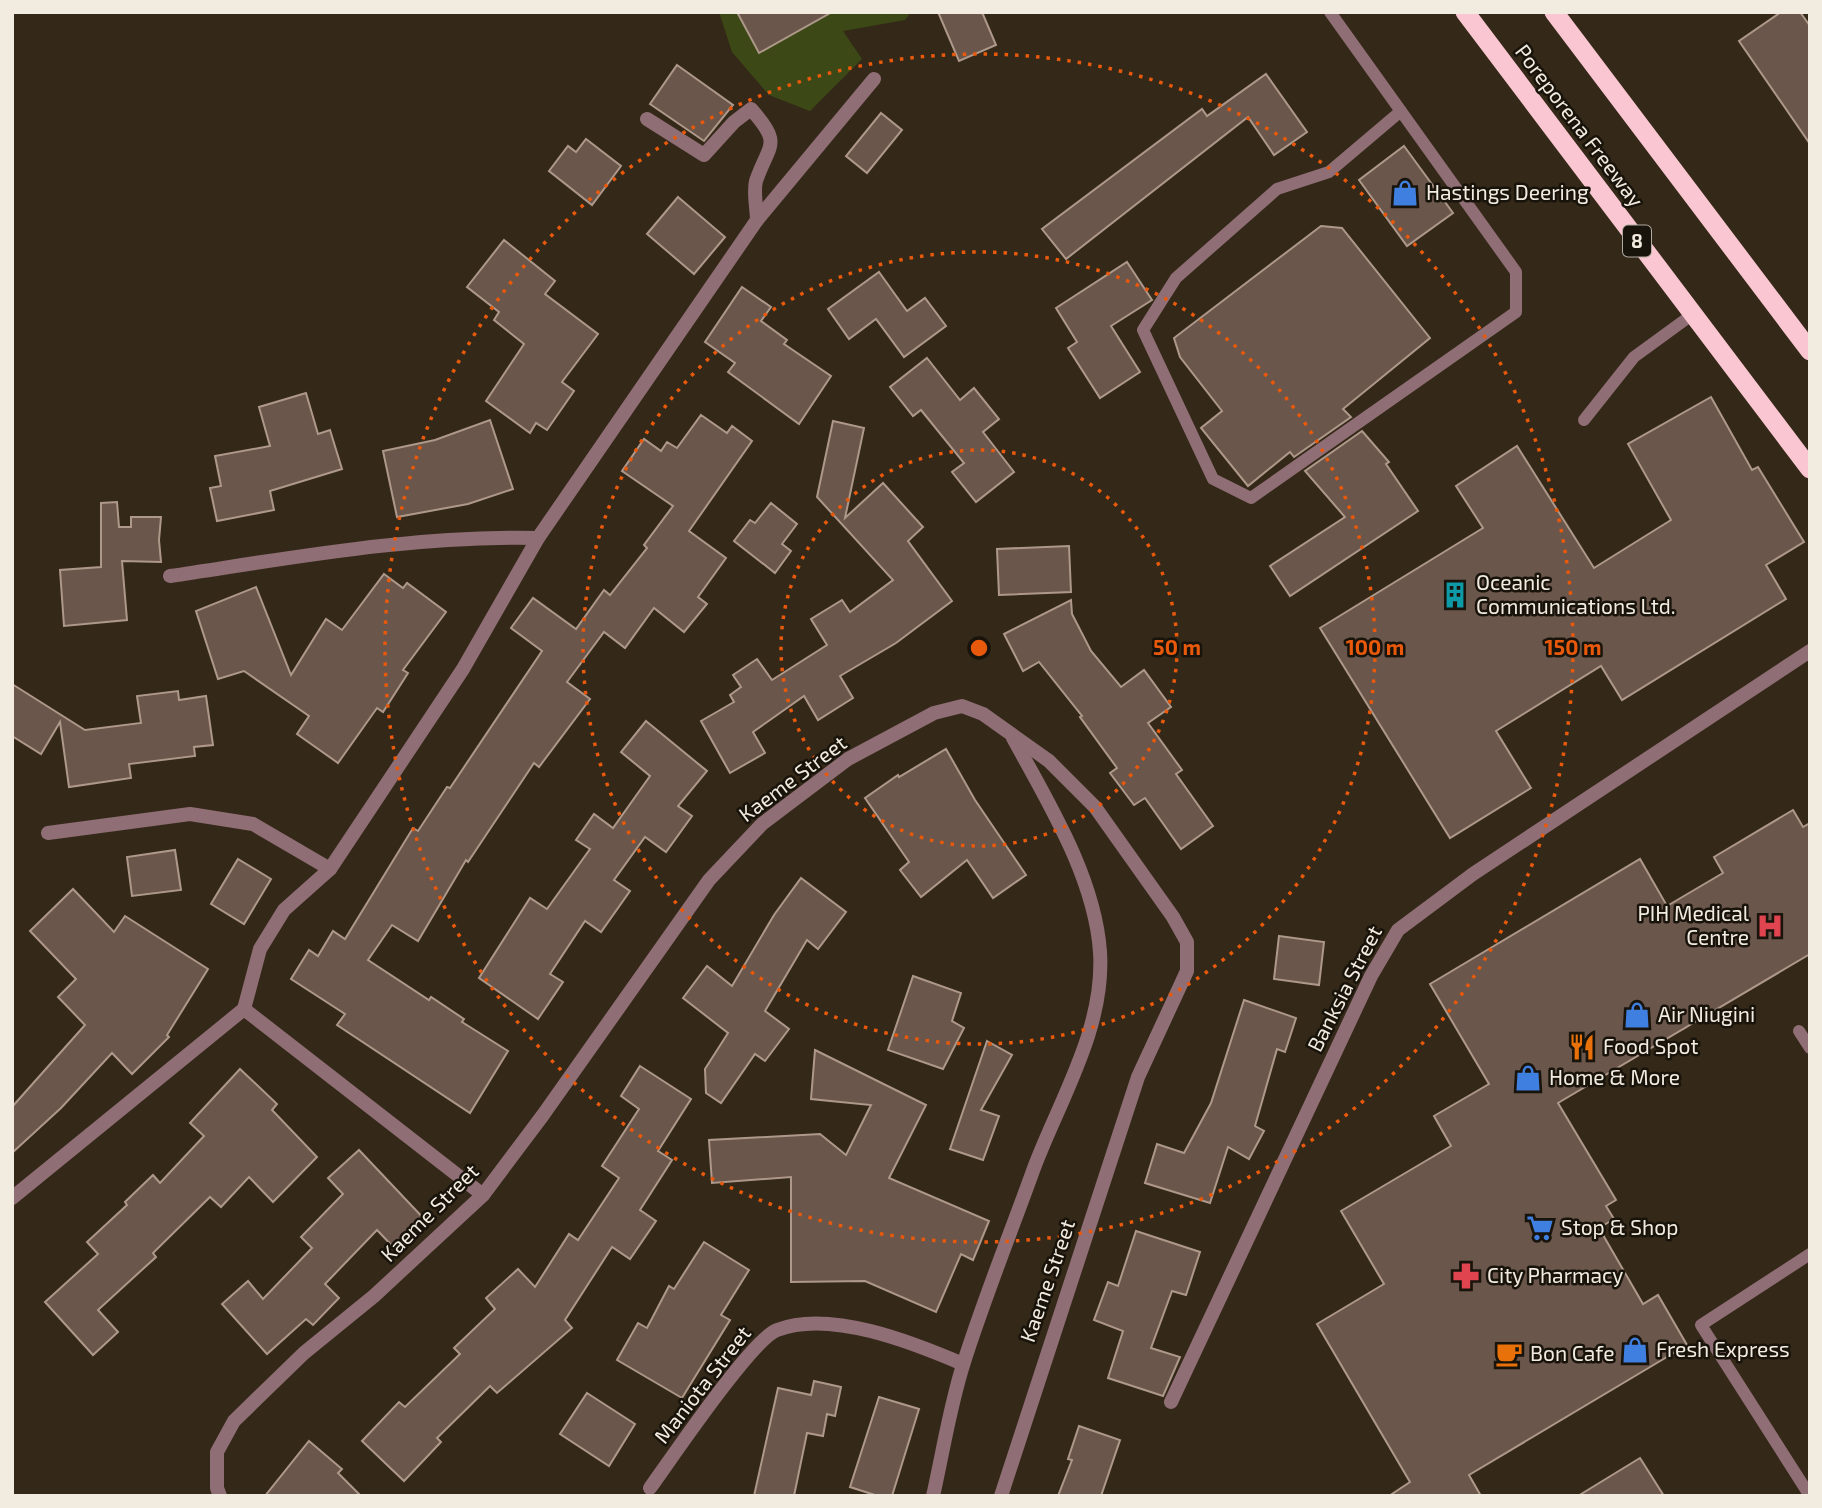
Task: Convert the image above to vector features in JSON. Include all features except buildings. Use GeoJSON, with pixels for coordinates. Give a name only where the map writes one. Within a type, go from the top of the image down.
{"type":"FeatureCollection","features":[{"type":"Feature","properties":{"kind":"highway","name":"Poreporena Freeway"},"geometry":{"type":"LineString","coordinates":[[1465,12],[1810,469]]}},
{"type":"Feature","properties":{"kind":"highway"},"geometry":{"type":"LineString","coordinates":[[1555,12],[1810,351]]}},
{"type":"Feature","properties":{"kind":"street"},"geometry":{"type":"LineString","coordinates":[[12,1198],[244,1009],[260,949],[284,910],[330,869],[463,668],[538,538],[757,220],[874,79]]}},
{"type":"Feature","properties":{"kind":"street"},"geometry":{"type":"LineString","coordinates":[[647,119],[704,155],[734,122],[751,109],[770,131],[771,153],[755,184],[757,220]]}},
{"type":"Feature","properties":{"kind":"street"},"geometry":{"type":"LineString","coordinates":[[170,576],[354,549],[489,537],[538,538]]}},
{"type":"Feature","properties":{"kind":"street","name":"Banksia Street"},"geometry":{"type":"LineString","coordinates":[[1171,1402],[1371,976],[1398,930],[1473,874],[1810,651]]}},
{"type":"Feature","properties":{"kind":"street","name":"Kaeme Street"},"geometry":{"type":"LineString","coordinates":[[220,1496],[217,1488],[217,1452],[234,1421],[304,1353],[374,1296],[483,1195],[543,1115],[709,880],[762,824],[848,759],[934,713],[962,706],[983,714],[1049,761],[1095,807],[1173,917],[1187,942],[1187,971],[1138,1077],[1001,1496]]}},
{"type":"Feature","properties":{"kind":"street"},"geometry":{"type":"LineString","coordinates":[[933,1496],[963,1364],[1051,1122],[1079,1062],[1097,1004],[1100,953],[1095,917],[1063,831],[1012,737]]}},
{"type":"Feature","properties":{"kind":"street"},"geometry":{"type":"LineString","coordinates":[[48,834],[190,814],[253,824],[330,869]]}},
{"type":"Feature","properties":{"kind":"street"},"geometry":{"type":"LineString","coordinates":[[244,1009],[483,1195]]}},
{"type":"Feature","properties":{"kind":"street","name":"Maniota Street"},"geometry":{"type":"LineString","coordinates":[[650,1488],[753,1350],[775,1330],[799,1325],[844,1327],[910,1342],[963,1364]]}},
{"type":"Feature","properties":{"kind":"lane"},"geometry":{"type":"LineString","coordinates":[[1331,12],[1516,272],[1516,312],[1251,498],[1213,479],[1143,330],[1176,278],[1277,189],[1329,172],[1401,111]]}},
{"type":"Feature","properties":{"kind":"lane"},"geometry":{"type":"LineString","coordinates":[[1584,420],[1634,357],[1693,314]]}},
{"type":"Feature","properties":{"kind":"lane"},"geometry":{"type":"LineString","coordinates":[[1799,1031],[1810,1048]]}},
{"type":"Feature","properties":{"kind":"lane"},"geometry":{"type":"LineString","coordinates":[[1810,1254],[1701,1325],[1810,1496]]}},
{"type":"Feature","properties":{"kind":"green space"},"geometry":{"type":"Polygon","coordinates":[[[719,12],[911,12],[905,20],[843,31],[862,59],[810,111],[769,95],[732,52],[719,12]]]}},
{"type":"Feature","properties":{"kind":"place","name":"Hastings Deering"},"geometry":{"type":"Point","coordinates":[1405,193]}},
{"type":"Feature","properties":{"kind":"place","name":"Oceanic Communications Ltd."},"geometry":{"type":"Point","coordinates":[1455,595]}},
{"type":"Feature","properties":{"kind":"place","name":"PIH Medical Centre"},"geometry":{"type":"Point","coordinates":[1770,926]}},
{"type":"Feature","properties":{"kind":"place","name":"Air Niugini"},"geometry":{"type":"Point","coordinates":[1637,1015]}},
{"type":"Feature","properties":{"kind":"place","name":"Food Spot"},"geometry":{"type":"Point","coordinates":[1582,1047]}},
{"type":"Feature","properties":{"kind":"place","name":"Home & More"},"geometry":{"type":"Point","coordinates":[1528,1078]}},
{"type":"Feature","properties":{"kind":"place","name":"Stop & Shop"},"geometry":{"type":"Point","coordinates":[1540,1228]}},
{"type":"Feature","properties":{"kind":"place","name":"City Pharmacy"},"geometry":{"type":"Point","coordinates":[1466,1276]}},
{"type":"Feature","properties":{"kind":"place","name":"Fresh Express"},"geometry":{"type":"Point","coordinates":[1635,1350]}},
{"type":"Feature","properties":{"kind":"place","name":"Bon Cafe"},"geometry":{"type":"Point","coordinates":[1509,1354]}}]}
